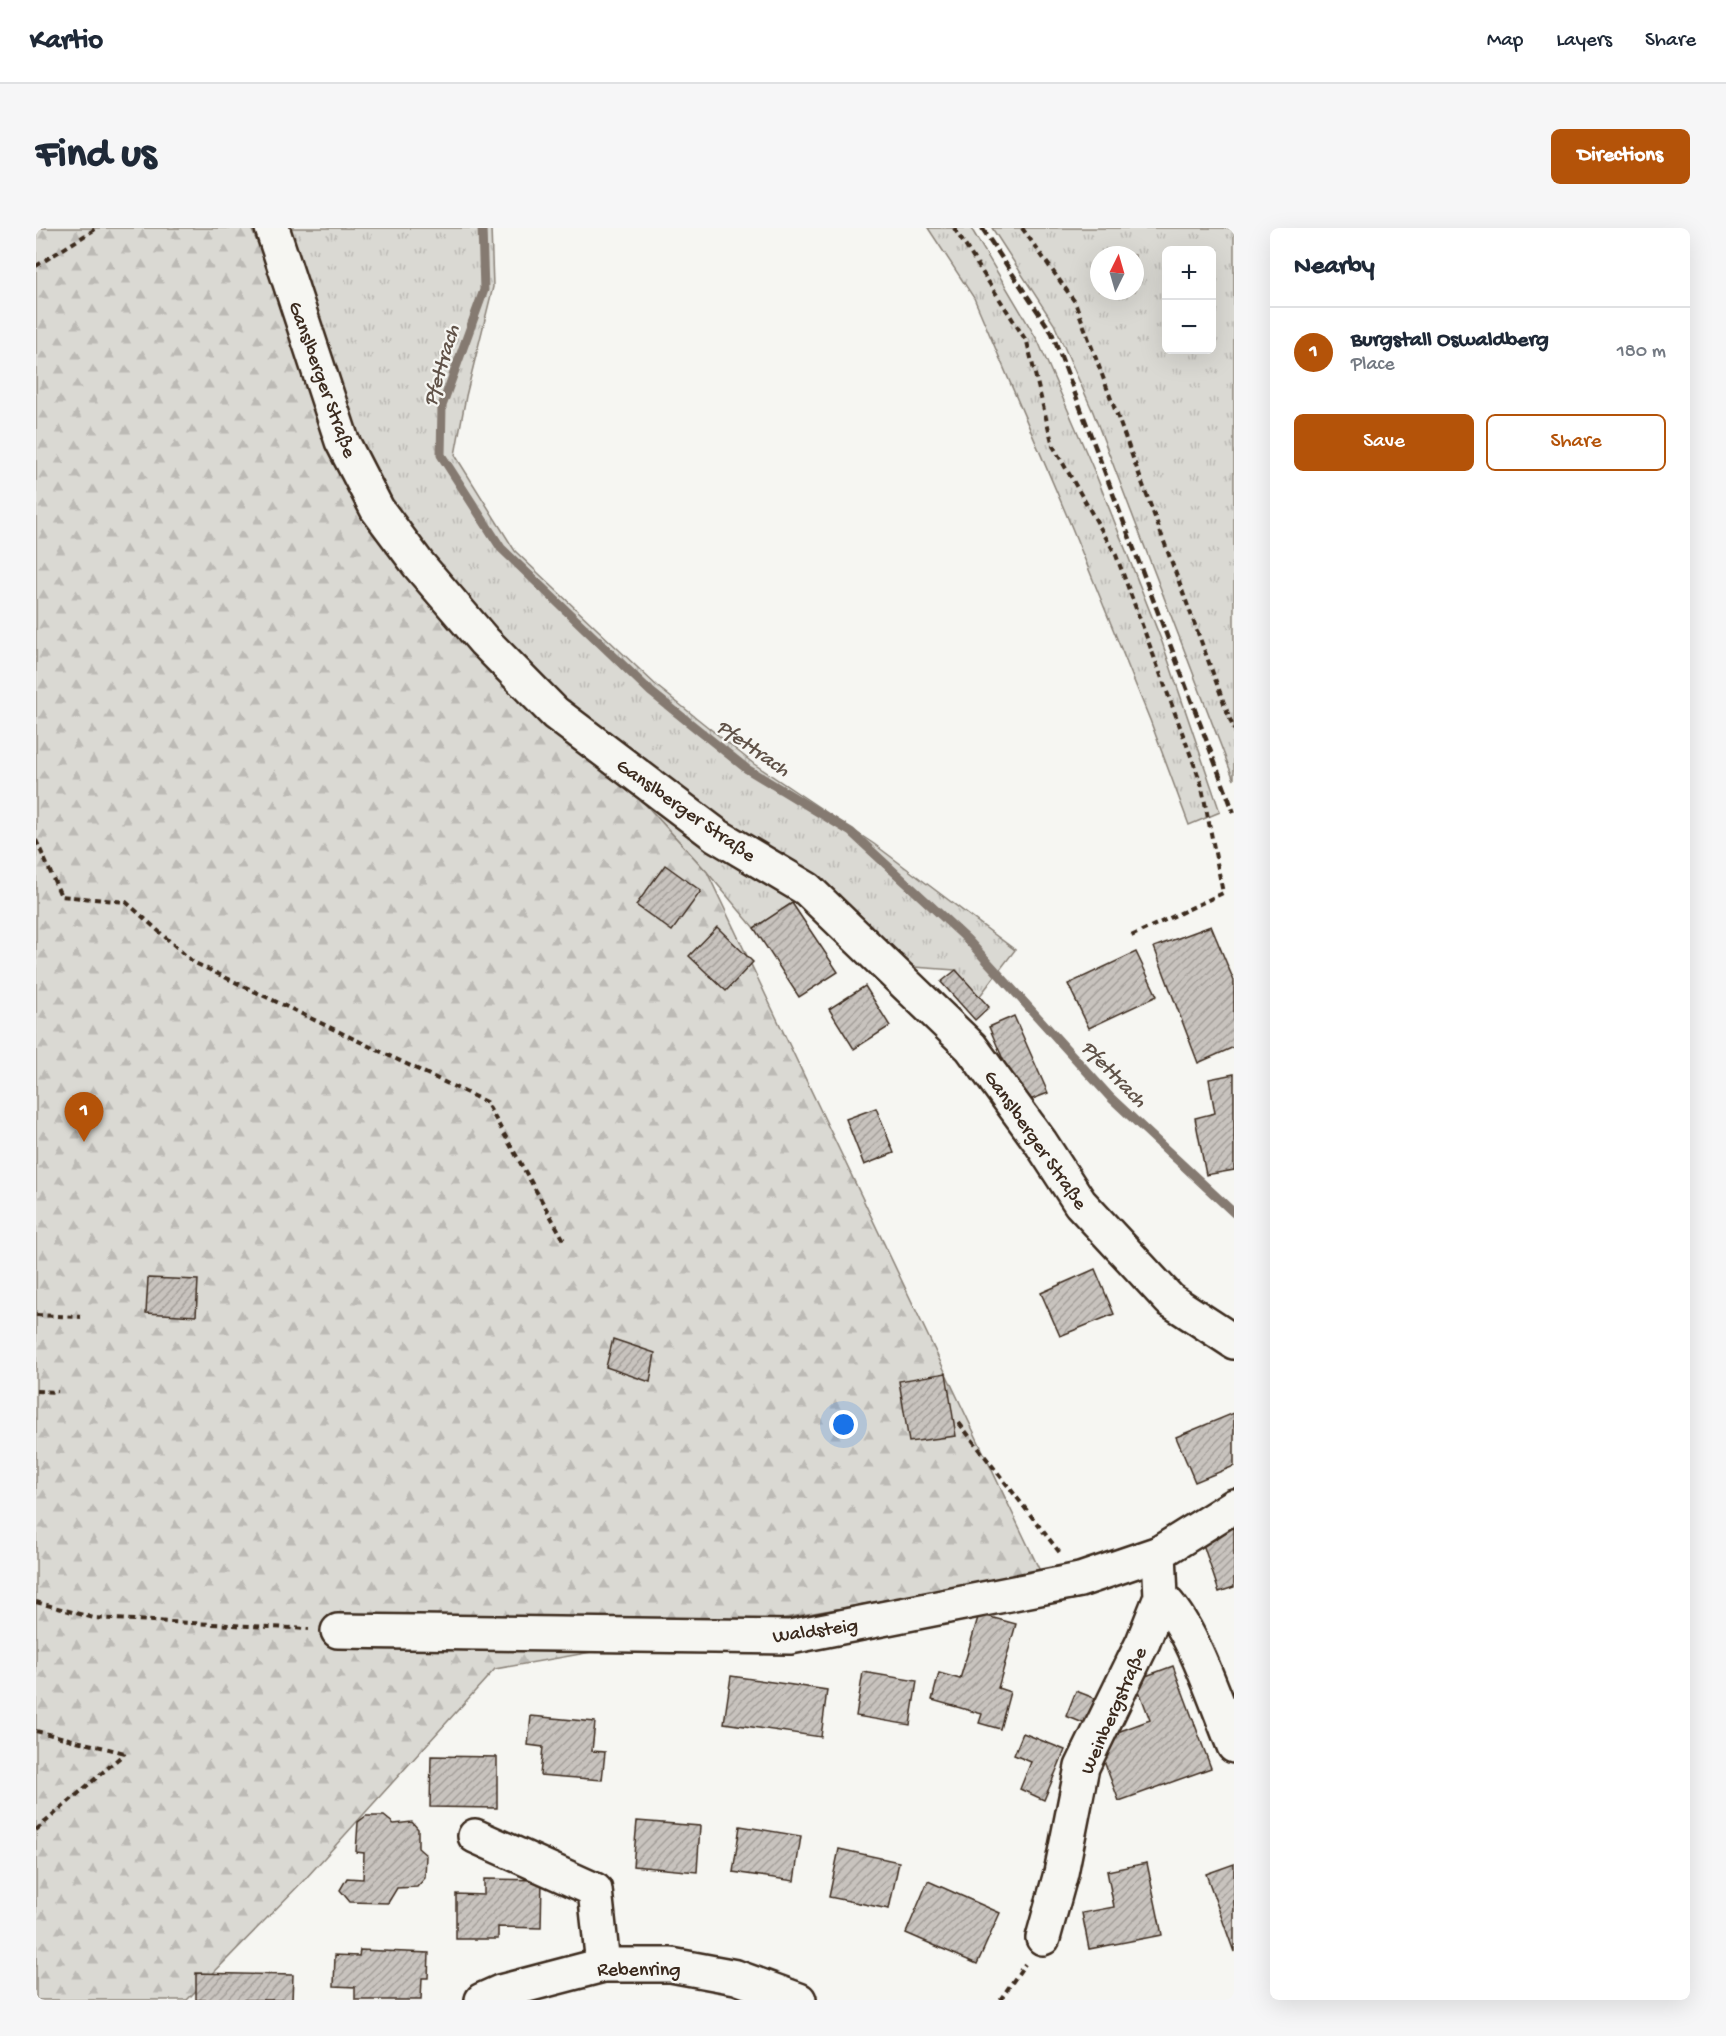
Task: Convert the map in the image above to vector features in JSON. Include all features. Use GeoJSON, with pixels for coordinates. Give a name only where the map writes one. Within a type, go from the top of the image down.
{"type":"FeatureCollection","features":[{"type":"Feature","properties":{"kind":"street","name":"Ganslberger Straße"},"geometry":{"type":"LineString","coordinates":[[272,228],[347,451],[378,509],[418,564],[484,641],[555,713],[716,835],[807,889],[971,1047],[1041,1143],[1080,1203],[1170,1300],[1234,1342]]}},
{"type":"Feature","properties":{"kind":"street","name":"Waldsteig"},"geometry":{"type":"LineString","coordinates":[[338,1630],[790,1637],[1080,1580],[1159,1553],[1234,1506]]}},
{"type":"Feature","properties":{"kind":"street","name":"Weinbergstraße"},"geometry":{"type":"LineString","coordinates":[[1043,1938],[1061,1873],[1082,1767],[1143,1642],[1161,1597],[1159,1553]]}},
{"type":"Feature","properties":{"kind":"street"},"geometry":{"type":"LineString","coordinates":[[1161,1597],[1172,1607],[1197,1656],[1234,1746]]}},
{"type":"Feature","properties":{"kind":"street"},"geometry":{"type":"LineString","coordinates":[[475,1836],[595,1890],[603,1965]]}},
{"type":"Feature","properties":{"kind":"street","name":"Rebenring"},"geometry":{"type":"LineString","coordinates":[[482,2000],[500,1992],[548,1989],[603,1965],[671,1965],[736,1977],[799,2000]]}},
{"type":"Feature","properties":{"kind":"path"},"geometry":{"type":"LineString","coordinates":[[36,266],[97,228]]}},
{"type":"Feature","properties":{"kind":"path"},"geometry":{"type":"LineString","coordinates":[[954,228],[1027,342],[1053,446],[1116,555],[1201,783],[1223,893],[1129,937]]}},
{"type":"Feature","properties":{"kind":"path"},"geometry":{"type":"LineString","coordinates":[[1022,228],[1075,302],[1234,730]]}},
{"type":"Feature","properties":{"kind":"path"},"geometry":{"type":"LineString","coordinates":[[36,840],[61,896],[126,902],[193,962],[486,1102],[566,1242]]}},
{"type":"Feature","properties":{"kind":"path"},"geometry":{"type":"LineString","coordinates":[[36,1315],[81,1317]]}},
{"type":"Feature","properties":{"kind":"path"},"geometry":{"type":"LineString","coordinates":[[36,1391],[58,1392]]}},
{"type":"Feature","properties":{"kind":"path"},"geometry":{"type":"LineString","coordinates":[[959,1424],[1080,1580]]}},
{"type":"Feature","properties":{"kind":"path"},"geometry":{"type":"LineString","coordinates":[[36,1602],[94,1618],[338,1630]]}},
{"type":"Feature","properties":{"kind":"path"},"geometry":{"type":"LineString","coordinates":[[36,1731],[125,1753],[36,1830]]}},
{"type":"Feature","properties":{"kind":"path"},"geometry":{"type":"LineString","coordinates":[[1000,2000],[1043,1938]]}},
{"type":"Feature","properties":{"kind":"green space"},"geometry":{"type":"Polygon","coordinates":[[[36,228],[251,228],[370,502],[707,872],[1041,1573],[495,1669],[307,1877],[187,2000],[36,2000],[36,228]]]}},
{"type":"Feature","properties":{"kind":"green space"},"geometry":{"type":"Polygon","coordinates":[[[251,228],[491,228],[493,287],[466,396],[455,455],[515,551],[658,687],[754,764],[874,844],[1015,950],[979,997],[955,970],[886,965],[807,889],[792,903],[754,928],[707,872],[369,502],[251,228]]]}},
{"type":"Feature","properties":{"kind":"green space"},"geometry":{"type":"Polygon","coordinates":[[[928,228],[971,228],[1038,341],[1096,475],[1162,642],[1220,812],[1189,825],[1150,720],[1070,523],[974,298],[928,228]]]}},
{"type":"Feature","properties":{"kind":"green space"},"geometry":{"type":"Polygon","coordinates":[[[992,228],[1234,228],[1234,780],[1093,412],[1054,324],[992,228]]]}},
{"type":"Feature","properties":{"kind":"building"},"geometry":{"type":"Polygon","coordinates":[[[665,865],[701,891],[672,931],[636,905],[665,865]]]}},
{"type":"Feature","properties":{"kind":"building"},"geometry":{"type":"Polygon","coordinates":[[[792,903],[838,972],[799,997],[754,928],[792,903]]]}},
{"type":"Feature","properties":{"kind":"building"},"geometry":{"type":"Polygon","coordinates":[[[1211,926],[1234,981],[1234,1047],[1198,1063],[1154,947],[1211,926]]]}},
{"type":"Feature","properties":{"kind":"building"},"geometry":{"type":"Polygon","coordinates":[[[717,927],[753,962],[726,991],[689,956],[717,927]]]}},
{"type":"Feature","properties":{"kind":"building"},"geometry":{"type":"Polygon","coordinates":[[[1136,952],[1157,996],[1089,1028],[1068,984],[1136,952]]]}},
{"type":"Feature","properties":{"kind":"building"},"geometry":{"type":"Polygon","coordinates":[[[956,970],[989,1007],[975,1020],[941,982],[956,970]]]}},
{"type":"Feature","properties":{"kind":"building"},"geometry":{"type":"Polygon","coordinates":[[[865,986],[890,1026],[854,1049],[829,1009],[865,986]]]}},
{"type":"Feature","properties":{"kind":"building"},"geometry":{"type":"Polygon","coordinates":[[[1014,1016],[1048,1093],[1022,1103],[989,1027],[1014,1016]]]}},
{"type":"Feature","properties":{"kind":"building"},"geometry":{"type":"Polygon","coordinates":[[[1234,1074],[1234,1170],[1206,1175],[1195,1118],[1215,1113],[1209,1079],[1234,1074]]]}},
{"type":"Feature","properties":{"kind":"building"},"geometry":{"type":"Polygon","coordinates":[[[876,1108],[894,1153],[864,1165],[846,1119],[876,1108]]]}},
{"type":"Feature","properties":{"kind":"building"},"geometry":{"type":"Polygon","coordinates":[[[1095,1269],[1114,1314],[1060,1336],[1041,1293],[1095,1269]]]}},
{"type":"Feature","properties":{"kind":"building"},"geometry":{"type":"Polygon","coordinates":[[[148,1278],[198,1280],[196,1316],[146,1313],[148,1278]]]}},
{"type":"Feature","properties":{"kind":"building"},"geometry":{"type":"Polygon","coordinates":[[[613,1339],[655,1353],[650,1382],[606,1367],[613,1339]]]}},
{"type":"Feature","properties":{"kind":"building"},"geometry":{"type":"Polygon","coordinates":[[[946,1373],[956,1436],[909,1442],[899,1381],[946,1373]]]}},
{"type":"Feature","properties":{"kind":"building"},"geometry":{"type":"Polygon","coordinates":[[[1234,1413],[1234,1466],[1195,1482],[1176,1437],[1234,1413]]]}},
{"type":"Feature","properties":{"kind":"building"},"geometry":{"type":"Polygon","coordinates":[[[1234,1527],[1234,1587],[1219,1592],[1201,1538],[1234,1527]]]}},
{"type":"Feature","properties":{"kind":"building"},"geometry":{"type":"Polygon","coordinates":[[[979,1614],[1016,1624],[998,1688],[1010,1692],[1000,1729],[979,1723],[982,1714],[932,1700],[939,1673],[960,1679],[979,1614]]]}},
{"type":"Feature","properties":{"kind":"building"},"geometry":{"type":"Polygon","coordinates":[[[1173,1666],[1211,1768],[1119,1801],[1096,1740],[1150,1720],[1135,1680],[1173,1666]]]}},
{"type":"Feature","properties":{"kind":"building"},"geometry":{"type":"Polygon","coordinates":[[[863,1672],[917,1681],[910,1725],[856,1716],[863,1672]]]}},
{"type":"Feature","properties":{"kind":"building"},"geometry":{"type":"Polygon","coordinates":[[[731,1676],[827,1690],[821,1737],[724,1723],[731,1676]]]}},
{"type":"Feature","properties":{"kind":"building"},"geometry":{"type":"Polygon","coordinates":[[[1076,1691],[1102,1701],[1093,1727],[1066,1716],[1076,1691]]]}},
{"type":"Feature","properties":{"kind":"building"},"geometry":{"type":"Polygon","coordinates":[[[531,1716],[595,1722],[592,1751],[605,1752],[602,1780],[540,1775],[543,1747],[528,1745],[531,1716]]]}},
{"type":"Feature","properties":{"kind":"building"},"geometry":{"type":"Polygon","coordinates":[[[1023,1733],[1065,1750],[1044,1800],[1020,1789],[1031,1762],[1014,1755],[1023,1733]]]}},
{"type":"Feature","properties":{"kind":"building"},"geometry":{"type":"Polygon","coordinates":[[[431,1756],[497,1757],[497,1808],[430,1807],[431,1756]]]}},
{"type":"Feature","properties":{"kind":"building"},"geometry":{"type":"Polygon","coordinates":[[[366,1816],[384,1816],[394,1824],[412,1822],[418,1829],[418,1848],[426,1855],[425,1878],[417,1887],[397,1888],[388,1903],[350,1902],[340,1890],[347,1878],[363,1879],[364,1853],[356,1852],[358,1822],[366,1816]]]}},
{"type":"Feature","properties":{"kind":"building"},"geometry":{"type":"Polygon","coordinates":[[[637,1821],[700,1826],[697,1872],[633,1866],[637,1821]]]}},
{"type":"Feature","properties":{"kind":"building"},"geometry":{"type":"Polygon","coordinates":[[[740,1826],[801,1836],[794,1881],[733,1872],[740,1826]]]}},
{"type":"Feature","properties":{"kind":"building"},"geometry":{"type":"Polygon","coordinates":[[[839,1849],[899,1862],[889,1909],[829,1897],[839,1849]]]}},
{"type":"Feature","properties":{"kind":"building"},"geometry":{"type":"Polygon","coordinates":[[[1147,1863],[1162,1935],[1089,1949],[1082,1913],[1114,1907],[1107,1871],[1147,1863]]]}},
{"type":"Feature","properties":{"kind":"building"},"geometry":{"type":"Polygon","coordinates":[[[1234,1864],[1234,1952],[1206,1874],[1234,1864]]]}},
{"type":"Feature","properties":{"kind":"building"},"geometry":{"type":"Polygon","coordinates":[[[484,1879],[542,1880],[541,1928],[498,1927],[498,1939],[456,1939],[456,1894],[484,1895],[484,1879]]]}},
{"type":"Feature","properties":{"kind":"building"},"geometry":{"type":"Polygon","coordinates":[[[928,1881],[1000,1913],[977,1964],[906,1933],[928,1881]]]}},
{"type":"Feature","properties":{"kind":"building"},"geometry":{"type":"Polygon","coordinates":[[[360,1950],[429,1953],[428,1978],[422,1978],[421,2000],[355,2000],[355,1987],[334,1986],[335,1955],[359,1956],[360,1950]]]}},
{"type":"Feature","properties":{"kind":"building"},"geometry":{"type":"Polygon","coordinates":[[[196,1973],[293,1975],[292,2000],[196,2000],[196,1973]]]}},
{"type":"Feature","properties":{"kind":"waterway","name":"Pfettrach"},"geometry":{"type":"LineString","coordinates":[[482,228],[484,290],[442,406],[441,455],[501,548],[651,692],[747,769],[851,832],[967,939],[1110,1097],[1234,1213]]}},
{"type":"Feature","properties":{"kind":"railway"},"geometry":{"type":"LineString","coordinates":[[982,228],[1052,333],[1234,813]]}},
{"type":"Feature","properties":{"kind":"place","name":"Burgstall Oswaldberg"},"geometry":{"type":"Point","coordinates":[84,1142]}}]}
